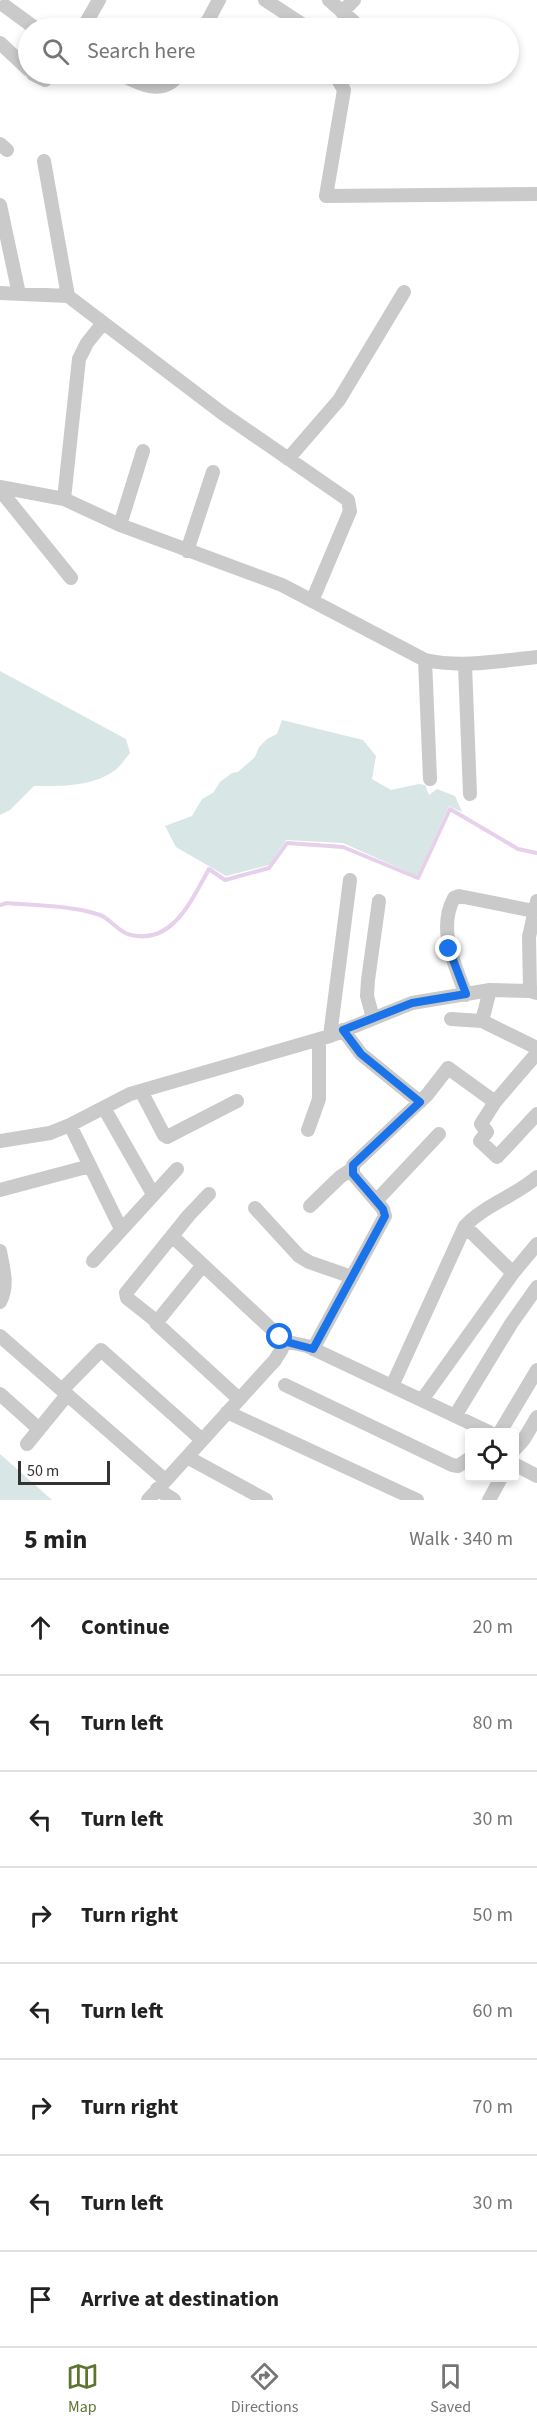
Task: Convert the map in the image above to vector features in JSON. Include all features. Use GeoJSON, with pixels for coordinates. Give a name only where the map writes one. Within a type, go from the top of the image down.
{"type":"FeatureCollection","features":[{"type":"Feature","properties":{"kind":"street"},"geometry":{"type":"LineString","coordinates":[[89,18],[99,0]]}},
{"type":"Feature","properties":{"kind":"street"},"geometry":{"type":"LineString","coordinates":[[209,18],[219,0]]}},
{"type":"Feature","properties":{"kind":"street"},"geometry":{"type":"LineString","coordinates":[[265,0],[293,18]]}},
{"type":"Feature","properties":{"kind":"street"},"geometry":{"type":"LineString","coordinates":[[329,0],[349,18]]}},
{"type":"Feature","properties":{"kind":"street"},"geometry":{"type":"LineString","coordinates":[[342,12],[354,0]]}},
{"type":"Feature","properties":{"kind":"street"},"geometry":{"type":"LineString","coordinates":[[5,6],[21,18]]}},
{"type":"Feature","properties":{"kind":"street"},"geometry":{"type":"LineString","coordinates":[[0,43],[18,60]]}},
{"type":"Feature","properties":{"kind":"street"},"geometry":{"type":"LineString","coordinates":[[138,84],[158,87],[166,84]]}},
{"type":"Feature","properties":{"kind":"street"},"geometry":{"type":"LineString","coordinates":[[341,84],[344,90],[326,196],[537,194]]}},
{"type":"Feature","properties":{"kind":"street"},"geometry":{"type":"LineString","coordinates":[[44,161],[68,296]]}},
{"type":"Feature","properties":{"kind":"street"},"geometry":{"type":"LineString","coordinates":[[0,205],[19,294]]}},
{"type":"Feature","properties":{"kind":"street"},"geometry":{"type":"LineString","coordinates":[[288,459],[339,400],[404,292]]}},
{"type":"Feature","properties":{"kind":"street"},"geometry":{"type":"LineString","coordinates":[[0,293],[68,296],[222,413],[348,500],[350,511],[312,601]]}},
{"type":"Feature","properties":{"kind":"street"},"geometry":{"type":"LineString","coordinates":[[64,499],[79,359],[87,343],[104,323]]}},
{"type":"Feature","properties":{"kind":"street"},"geometry":{"type":"LineString","coordinates":[[120,525],[143,451]]}},
{"type":"Feature","properties":{"kind":"street"},"geometry":{"type":"LineString","coordinates":[[187,551],[213,472]]}},
{"type":"Feature","properties":{"kind":"street"},"geometry":{"type":"LineString","coordinates":[[0,489],[64,499],[120,525],[282,585],[425,660],[446,665],[465,665],[537,657]]}},
{"type":"Feature","properties":{"kind":"street"},"geometry":{"type":"LineString","coordinates":[[0,489],[71,578]]}},
{"type":"Feature","properties":{"kind":"street"},"geometry":{"type":"LineString","coordinates":[[425,660],[430,779]]}},
{"type":"Feature","properties":{"kind":"street"},"geometry":{"type":"LineString","coordinates":[[465,665],[470,794]]}},
{"type":"Feature","properties":{"kind":"street"},"geometry":{"type":"LineString","coordinates":[[308,1130],[319,1099],[331,1035],[350,880]]}},
{"type":"Feature","properties":{"kind":"street"},"geometry":{"type":"LineString","coordinates":[[0,1141],[50,1133],[130,1094],[331,1035],[412,1003],[466,994],[490,990],[533,992],[529,937],[536,906],[459,896],[454,898],[448,927],[449,949],[466,994]]}},
{"type":"Feature","properties":{"kind":"street"},"geometry":{"type":"LineString","coordinates":[[373,1018],[367,996],[379,901]]}},
{"type":"Feature","properties":{"kind":"street"},"geometry":{"type":"LineString","coordinates":[[482,1021],[490,990]]}},
{"type":"Feature","properties":{"kind":"street"},"geometry":{"type":"LineString","coordinates":[[451,1019],[482,1021],[537,1051],[495,1102],[481,1124],[487,1132],[480,1141],[497,1157],[537,1114]]}},
{"type":"Feature","properties":{"kind":"street"},"geometry":{"type":"LineString","coordinates":[[331,1035],[361,1054],[420,1102]]}},
{"type":"Feature","properties":{"kind":"street"},"geometry":{"type":"LineString","coordinates":[[310,1206],[340,1177],[352,1169],[353,1165],[420,1102],[448,1068],[495,1102]]}},
{"type":"Feature","properties":{"kind":"street"},"geometry":{"type":"LineString","coordinates":[[141,1091],[167,1137],[237,1101]]}},
{"type":"Feature","properties":{"kind":"street"},"geometry":{"type":"LineString","coordinates":[[104,1108],[153,1194]]}},
{"type":"Feature","properties":{"kind":"street"},"geometry":{"type":"LineString","coordinates":[[70,1125],[121,1229]]}},
{"type":"Feature","properties":{"kind":"street"},"geometry":{"type":"LineString","coordinates":[[376,1201],[439,1134]]}},
{"type":"Feature","properties":{"kind":"street"},"geometry":{"type":"LineString","coordinates":[[0,1190],[90,1166]]}},
{"type":"Feature","properties":{"kind":"street"},"geometry":{"type":"LineString","coordinates":[[93,1261],[177,1169]]}},
{"type":"Feature","properties":{"kind":"street"},"geometry":{"type":"LineString","coordinates":[[313,1349],[385,1216],[385,1212],[353,1174],[352,1169]]}},
{"type":"Feature","properties":{"kind":"street"},"geometry":{"type":"LineString","coordinates":[[392,1386],[465,1226],[476,1216],[522,1190],[537,1177]]}},
{"type":"Feature","properties":{"kind":"street"},"geometry":{"type":"LineString","coordinates":[[209,1194],[125,1295],[239,1399]]}},
{"type":"Feature","properties":{"kind":"street"},"geometry":{"type":"LineString","coordinates":[[255,1208],[300,1256],[309,1262],[352,1277]]}},
{"type":"Feature","properties":{"kind":"street"},"geometry":{"type":"LineString","coordinates":[[465,1226],[513,1273]]}},
{"type":"Feature","properties":{"kind":"street"},"geometry":{"type":"LineString","coordinates":[[172,1236],[283,1341],[313,1349],[481,1428]]}},
{"type":"Feature","properties":{"kind":"street"},"geometry":{"type":"LineString","coordinates":[[422,1400],[513,1273],[537,1244]]}},
{"type":"Feature","properties":{"kind":"street"},"geometry":{"type":"LineString","coordinates":[[0,1251],[6,1281],[0,1302]]}},
{"type":"Feature","properties":{"kind":"street"},"geometry":{"type":"LineString","coordinates":[[156,1322],[203,1265]]}},
{"type":"Feature","properties":{"kind":"street"},"geometry":{"type":"LineString","coordinates":[[455,1416],[511,1324],[537,1287]]}},
{"type":"Feature","properties":{"kind":"street"},"geometry":{"type":"LineString","coordinates":[[0,1336],[64,1393],[157,1490],[174,1500]]}},
{"type":"Feature","properties":{"kind":"street"},"geometry":{"type":"LineString","coordinates":[[157,1490],[274,1360],[284,1347],[283,1341]]}},
{"type":"Feature","properties":{"kind":"street"},"geometry":{"type":"LineString","coordinates":[[27,1444],[64,1393],[101,1350],[202,1440]]}},
{"type":"Feature","properties":{"kind":"street"},"geometry":{"type":"LineString","coordinates":[[493,1428],[537,1370]]}},
{"type":"Feature","properties":{"kind":"street"},"geometry":{"type":"LineString","coordinates":[[285,1385],[452,1465],[458,1466],[465,1461]]}},
{"type":"Feature","properties":{"kind":"street"},"geometry":{"type":"LineString","coordinates":[[0,1394],[39,1429]]}},
{"type":"Feature","properties":{"kind":"street"},"geometry":{"type":"LineString","coordinates":[[227,1412],[414,1500]]}},
{"type":"Feature","properties":{"kind":"street"},"geometry":{"type":"LineString","coordinates":[[519,1444],[535,1424]]}},
{"type":"Feature","properties":{"kind":"street"},"geometry":{"type":"LineString","coordinates":[[187,1457],[266,1500]]}},
{"type":"Feature","properties":{"kind":"street"},"geometry":{"type":"LineString","coordinates":[[519,1467],[537,1476]]}},
{"type":"Feature","properties":{"kind":"street"},"geometry":{"type":"LineString","coordinates":[[489,1500],[499,1482]]}},
{"type":"Feature","properties":{"kind":"shaded area"},"geometry":{"type":"Polygon","coordinates":[[[0,671],[126,739],[130,753],[116,769],[96,780],[76,784],[34,786],[10,810],[0,815],[0,671]]]}},
{"type":"Feature","properties":{"kind":"shaded area"},"geometry":{"type":"Polygon","coordinates":[[[282,720],[363,740],[376,756],[372,779],[391,790],[419,784],[425,785],[429,795],[437,789],[455,796],[462,812],[449,806],[417,876],[343,843],[286,840],[269,865],[226,876],[176,847],[165,826],[192,816],[202,799],[213,793],[220,782],[232,773],[238,772],[255,757],[259,747],[267,739],[277,734],[282,720]]]}},
{"type":"Feature","properties":{"kind":"shaded area"},"geometry":{"type":"Polygon","coordinates":[[[0,1454],[52,1500],[0,1500],[0,1454]]]}},
{"type":"Feature","properties":{"kind":"waterway"},"geometry":{"type":"LineString","coordinates":[[0,905],[7,903],[77,909],[100,915],[127,934],[146,936],[159,933],[179,917],[188,906],[209,869],[225,880],[269,868],[287,843],[343,847],[418,878],[450,809],[518,849],[537,853]]}},
{"type":"Feature","properties":{"kind":"route"},"geometry":{"type":"LineString","coordinates":[[280,1337],[283,1341],[313,1349],[385,1216],[383,1209],[353,1174],[353,1165],[420,1102],[361,1054],[343,1030],[412,1003],[466,994],[449,949]]}}]}
